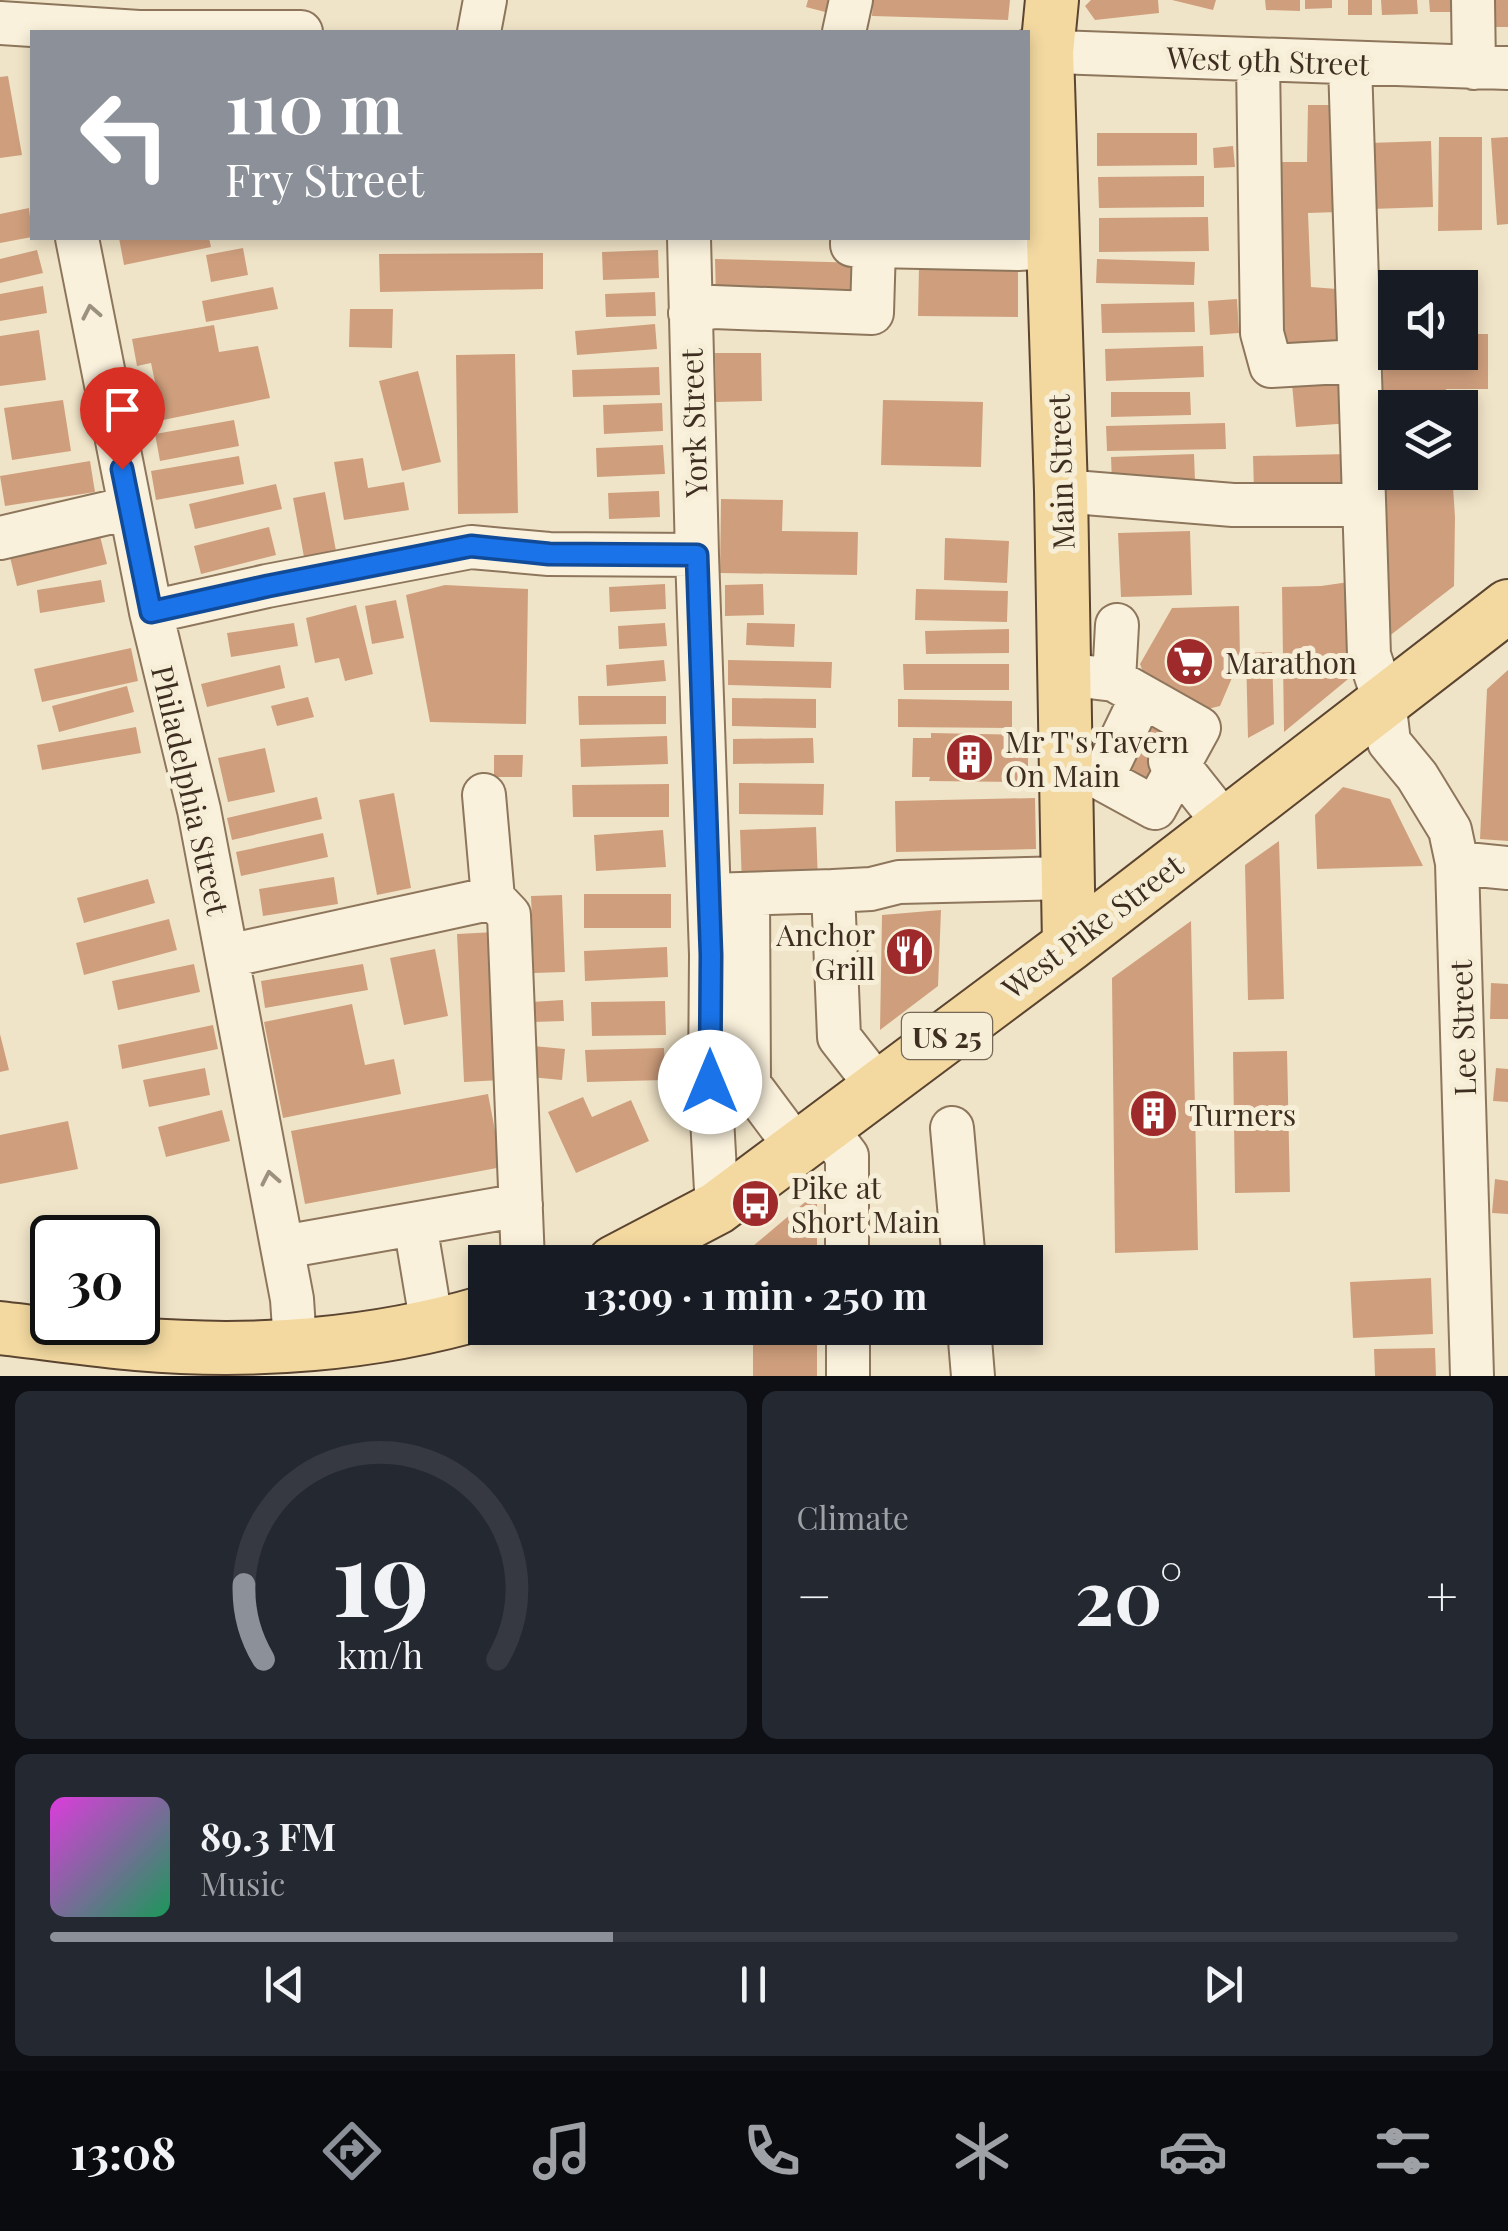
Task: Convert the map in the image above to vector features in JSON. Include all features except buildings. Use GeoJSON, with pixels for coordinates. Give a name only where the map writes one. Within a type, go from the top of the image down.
{"type":"FeatureCollection","features":[{"type":"Feature","properties":{"kind":"main road","name":"Main Street"},"geometry":{"type":"LineString","coordinates":[[1052,0],[1037,51],[1053,246],[1061,491],[1107,683],[1068,878],[1070,945]]}},
{"type":"Feature","properties":{"kind":"main road","name":"West Pike Street"},"geometry":{"type":"LineString","coordinates":[[646,1245],[717,1208],[1070,945],[1508,606]]}},
{"type":"Feature","properties":{"kind":"main road"},"geometry":{"type":"LineString","coordinates":[[0,1328],[270,1355],[468,1316]]}},
{"type":"Feature","properties":{"kind":"street"},"geometry":{"type":"LineString","coordinates":[[140,30],[148,0]]}},
{"type":"Feature","properties":{"kind":"street"},"geometry":{"type":"LineString","coordinates":[[273,30],[281,0]]}},
{"type":"Feature","properties":{"kind":"street"},"geometry":{"type":"LineString","coordinates":[[480,30],[484,0]]}},
{"type":"Feature","properties":{"kind":"street"},"geometry":{"type":"LineString","coordinates":[[844,30],[852,0]]}},
{"type":"Feature","properties":{"kind":"street"},"geometry":{"type":"LineString","coordinates":[[1473,0],[1491,68]]}},
{"type":"Feature","properties":{"kind":"street"},"geometry":{"type":"LineString","coordinates":[[25,27],[93,30]]}},
{"type":"Feature","properties":{"kind":"street","name":"West 9th Street"},"geometry":{"type":"LineString","coordinates":[[1037,51],[1491,68]]}},
{"type":"Feature","properties":{"kind":"street"},"geometry":{"type":"LineString","coordinates":[[1258,60],[1262,333],[1271,366],[1359,362]]}},
{"type":"Feature","properties":{"kind":"street","name":"Lee Street"},"geometry":{"type":"LineString","coordinates":[[1350,64],[1369,654],[1384,700],[1388,742],[1417,776],[1450,830],[1458,863],[1472,1376]]}},
{"type":"Feature","properties":{"kind":"street","name":"Philadelphia Street"},"geometry":{"type":"LineString","coordinates":[[77,240],[151,612],[199,810],[292,1299],[270,1355]]}},
{"type":"Feature","properties":{"kind":"street","name":"York Street"},"geometry":{"type":"LineString","coordinates":[[689,240],[697,555],[728,895],[711,955],[710,1082],[717,1208]]}},
{"type":"Feature","properties":{"kind":"street"},"geometry":{"type":"LineString","coordinates":[[690,313],[714,307],[872,313],[863,242],[1018,249],[1053,246]]}},
{"type":"Feature","properties":{"kind":"street"},"geometry":{"type":"LineString","coordinates":[[1061,491],[1233,505],[1364,505]]}},
{"type":"Feature","properties":{"kind":"street"},"geometry":{"type":"LineString","coordinates":[[0,538],[129,508]]}},
{"type":"Feature","properties":{"kind":"street"},"geometry":{"type":"LineString","coordinates":[[151,612],[471,546],[549,554],[697,555]]}},
{"type":"Feature","properties":{"kind":"street"},"geometry":{"type":"LineString","coordinates":[[1107,683],[1199,728],[1174,764],[1154,808],[1102,779],[1126,738],[1107,683],[1117,625]]}},
{"type":"Feature","properties":{"kind":"street"},"geometry":{"type":"LineString","coordinates":[[1174,764],[1224,824]]}},
{"type":"Feature","properties":{"kind":"street"},"geometry":{"type":"LineString","coordinates":[[484,795],[492,898],[509,914],[522,1245]]}},
{"type":"Feature","properties":{"kind":"street"},"geometry":{"type":"LineString","coordinates":[[1458,863],[1508,868]]}},
{"type":"Feature","properties":{"kind":"street"},"geometry":{"type":"LineString","coordinates":[[848,1245],[846,1156],[811,1137],[748,1084],[728,895],[834,891],[898,882],[1068,878]]}},
{"type":"Feature","properties":{"kind":"street"},"geometry":{"type":"LineString","coordinates":[[834,891],[839,1037],[878,1087]]}},
{"type":"Feature","properties":{"kind":"street"},"geometry":{"type":"LineString","coordinates":[[228,956],[492,898]]}},
{"type":"Feature","properties":{"kind":"street"},"geometry":{"type":"LineString","coordinates":[[952,1128],[962,1245]]}},
{"type":"Feature","properties":{"kind":"street"},"geometry":{"type":"LineString","coordinates":[[283,1248],[521,1206]]}},
{"type":"Feature","properties":{"kind":"street"},"geometry":{"type":"LineString","coordinates":[[415,1224],[432,1326]]}},
{"type":"Feature","properties":{"kind":"street"},"geometry":{"type":"LineString","coordinates":[[848,1345],[848,1376]]}},
{"type":"Feature","properties":{"kind":"street"},"geometry":{"type":"LineString","coordinates":[[970,1345],[973,1376]]}},
{"type":"Feature","properties":{"kind":"place","name":"Marathon"},"geometry":{"type":"Point","coordinates":[1190,662]}},
{"type":"Feature","properties":{"kind":"place","name":"Mr T's Tavern On Main"},"geometry":{"type":"Point","coordinates":[970,758]}},
{"type":"Feature","properties":{"kind":"place","name":"Anchor Grill"},"geometry":{"type":"Point","coordinates":[910,951]}},
{"type":"Feature","properties":{"kind":"place","name":"Turners"},"geometry":{"type":"Point","coordinates":[1154,1114]}},
{"type":"Feature","properties":{"kind":"place","name":"Pike at Short Main"},"geometry":{"type":"Point","coordinates":[756,1204]}},
{"type":"Feature","properties":{"kind":"route"},"geometry":{"type":"LineString","coordinates":[[122,469],[151,612],[471,546],[549,554],[697,555],[711,955],[710,1082]]}}]}
